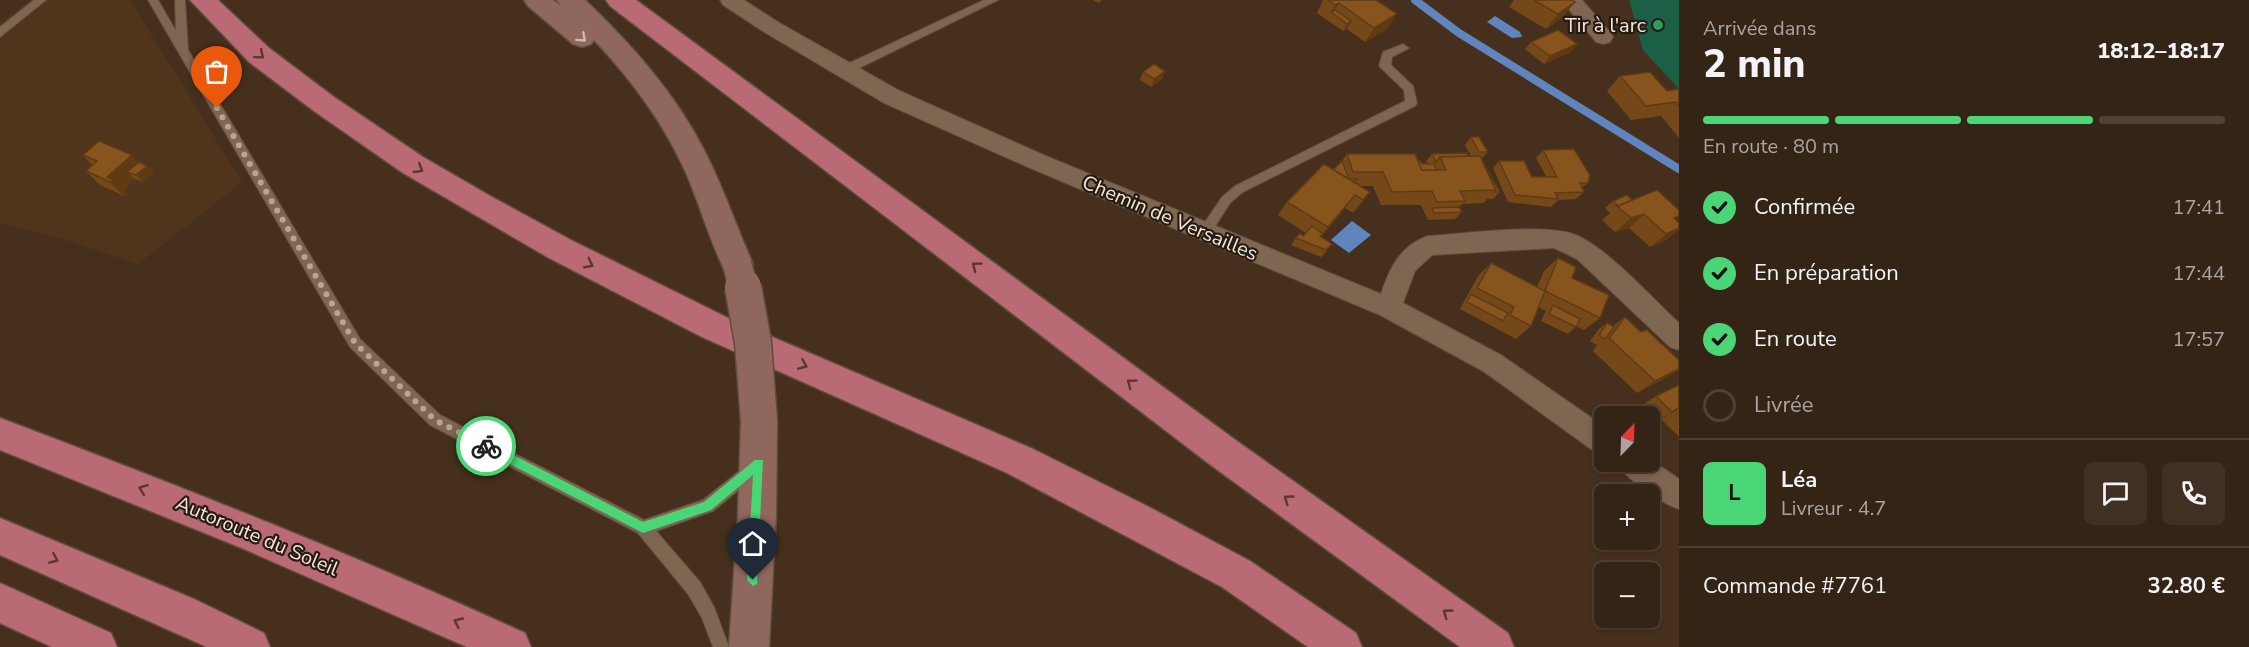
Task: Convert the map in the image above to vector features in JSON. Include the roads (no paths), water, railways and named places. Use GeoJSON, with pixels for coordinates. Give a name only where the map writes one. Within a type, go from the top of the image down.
{"type":"FeatureCollection","features":[{"type":"Feature","properties":{"kind":"highway"},"geometry":{"type":"LineString","coordinates":[[203,0],[259,55],[324,104],[413,165],[481,205],[560,249],[714,327],[1020,461],[1125,514],[1236,574],[1342,647]]}},
{"type":"Feature","properties":{"kind":"highway"},"geometry":{"type":"LineString","coordinates":[[619,0],[1221,451],[1494,647]]}},
{"type":"Feature","properties":{"kind":"highway","name":"Autoroute du Soleil"},"geometry":{"type":"LineString","coordinates":[[0,435],[186,505],[435,611],[511,647]]}},
{"type":"Feature","properties":{"kind":"highway"},"geometry":{"type":"LineString","coordinates":[[0,536],[180,613],[250,647]]}},
{"type":"Feature","properties":{"kind":"highway"},"geometry":{"type":"LineString","coordinates":[[0,603],[97,647]]}},
{"type":"Feature","properties":{"kind":"main road"},"geometry":{"type":"LineString","coordinates":[[537,0],[591,47],[635,96],[720,224]]}},
{"type":"Feature","properties":{"kind":"main road"},"geometry":{"type":"LineString","coordinates":[[570,0],[600,29],[651,90],[671,119],[701,173],[737,264],[746,295],[756,353],[759,421],[759,463],[748,647]]}},
{"type":"Feature","properties":{"kind":"street","name":"Chemin de Versailles"},"geometry":{"type":"LineString","coordinates":[[730,0],[771,27],[892,97],[1038,162],[1389,308],[1492,363],[1594,435]]}},
{"type":"Feature","properties":{"kind":"street"},"geometry":{"type":"LineString","coordinates":[[1571,0],[1603,37]]}},
{"type":"Feature","properties":{"kind":"street"},"geometry":{"type":"LineString","coordinates":[[1389,308],[1407,261],[1416,250],[1428,246],[1554,238],[1569,242],[1586,252],[1679,339]]}},
{"type":"Feature","properties":{"kind":"street"},"geometry":{"type":"LineString","coordinates":[[1645,472],[1679,496]]}},
{"type":"Feature","properties":{"kind":"lane"},"geometry":{"type":"LineString","coordinates":[[0,33],[41,0]]}},
{"type":"Feature","properties":{"kind":"lane"},"geometry":{"type":"LineString","coordinates":[[153,0],[355,343],[435,420],[643,528],[694,588],[708,612],[721,647]]}},
{"type":"Feature","properties":{"kind":"lane"},"geometry":{"type":"LineString","coordinates":[[180,0],[183,52]]}},
{"type":"Feature","properties":{"kind":"lane"},"geometry":{"type":"LineString","coordinates":[[845,70],[993,0]]}},
{"type":"Feature","properties":{"kind":"lane"},"geometry":{"type":"LineString","coordinates":[[1205,232],[1226,200],[1239,189],[1411,103],[1409,89],[1385,66],[1387,55],[1403,48]]}},
{"type":"Feature","properties":{"kind":"lane"},"geometry":{"type":"LineString","coordinates":[[643,528],[708,506],[759,463]]}},
{"type":"Feature","properties":{"kind":"water"},"geometry":{"type":"Polygon","coordinates":[[[1495,16],[1520,32],[1522,37],[1512,38],[1487,22],[1495,16]]]}},
{"type":"Feature","properties":{"kind":"water"},"geometry":{"type":"Polygon","coordinates":[[[1352,221],[1371,235],[1349,253],[1331,240],[1352,221]]]}},
{"type":"Feature","properties":{"kind":"waterway"},"geometry":{"type":"LineString","coordinates":[[1415,0],[1459,33],[1679,169]]}},
{"type":"Feature","properties":{"kind":"place","name":"Tir à l'arc"},"geometry":{"type":"Point","coordinates":[1658,25]}}]}
